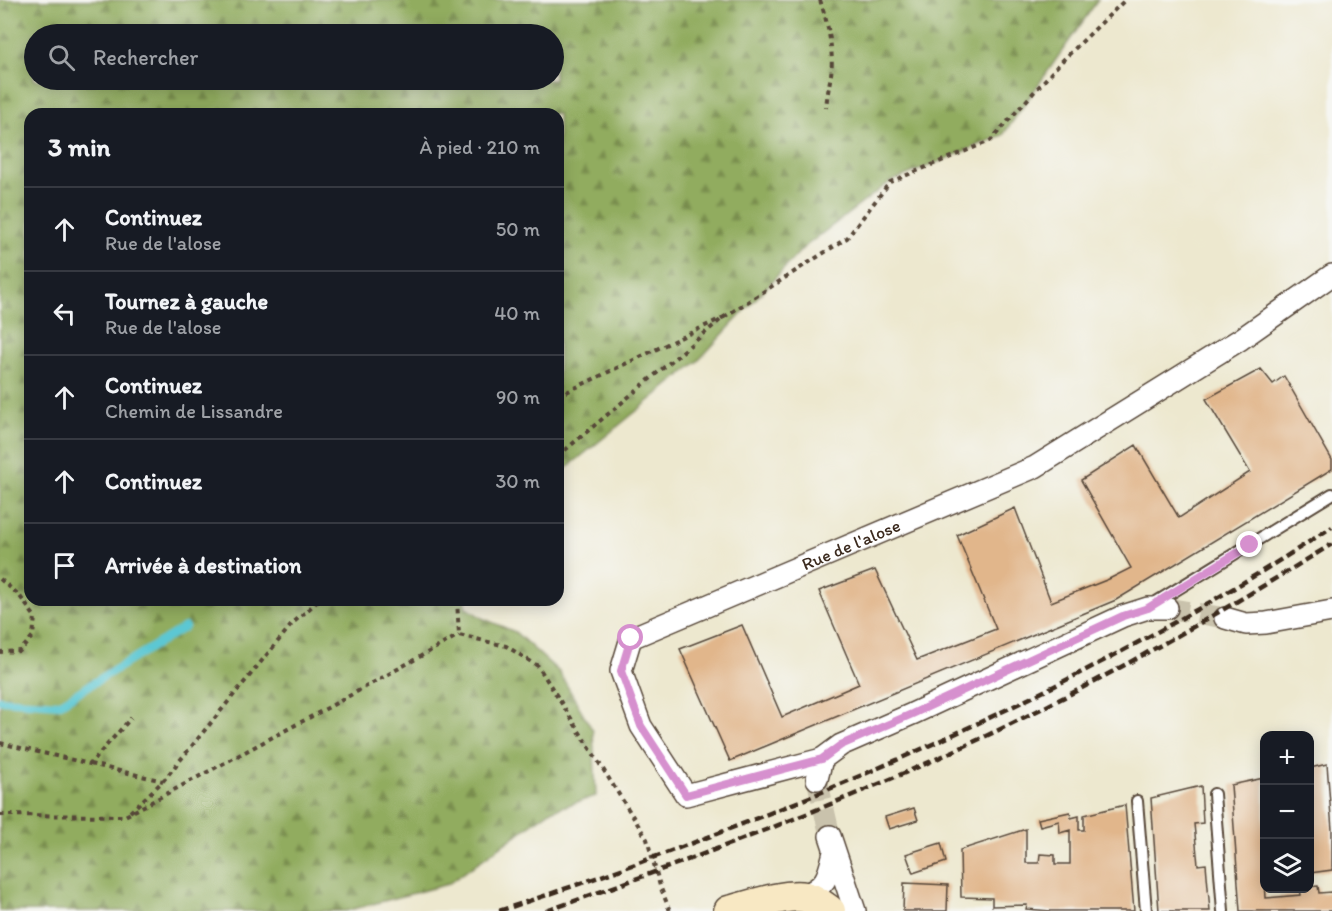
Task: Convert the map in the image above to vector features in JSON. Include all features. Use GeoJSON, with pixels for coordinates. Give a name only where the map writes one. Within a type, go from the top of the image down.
{"type":"FeatureCollection","features":[{"type":"Feature","properties":{"kind":"main road"},"geometry":{"type":"LineString","coordinates":[[729,911],[765,901],[803,896],[819,902],[830,911]]}},
{"type":"Feature","properties":{"kind":"street","name":"Rue de l'alose"},"geometry":{"type":"LineString","coordinates":[[1158,608],[1123,616],[841,745],[819,769],[686,795],[641,726],[621,671],[631,638],[1035,467],[1241,339],[1332,275]]}},
{"type":"Feature","properties":{"kind":"street"},"geometry":{"type":"LineString","coordinates":[[1225,618],[1246,624],[1266,623],[1332,611]]}},
{"type":"Feature","properties":{"kind":"street"},"geometry":{"type":"LineString","coordinates":[[803,896],[816,891],[826,882],[832,844],[855,911]]}},
{"type":"Feature","properties":{"kind":"lane"},"geometry":{"type":"LineString","coordinates":[[1158,608],[1332,494]]}},
{"type":"Feature","properties":{"kind":"lane"},"geometry":{"type":"LineString","coordinates":[[1214,794],[1223,911]]}},
{"type":"Feature","properties":{"kind":"lane"},"geometry":{"type":"LineString","coordinates":[[1137,801],[1146,911]]}},
{"type":"Feature","properties":{"kind":"path"},"geometry":{"type":"LineString","coordinates":[[820,0],[827,22],[831,52],[831,74],[826,108]]}},
{"type":"Feature","properties":{"kind":"path"},"geometry":{"type":"LineString","coordinates":[[564,451],[724,317],[847,238],[890,182],[990,141],[1061,62],[1125,0]]}},
{"type":"Feature","properties":{"kind":"path"},"geometry":{"type":"LineString","coordinates":[[564,393],[724,317]]}},
{"type":"Feature","properties":{"kind":"path"},"geometry":{"type":"LineString","coordinates":[[0,579],[19,594],[24,601]]}},
{"type":"Feature","properties":{"kind":"path"},"geometry":{"type":"LineString","coordinates":[[0,652],[20,651],[33,636],[35,617],[27,606]]}},
{"type":"Feature","properties":{"kind":"path"},"geometry":{"type":"LineString","coordinates":[[125,816],[163,782],[293,623],[312,606]]}},
{"type":"Feature","properties":{"kind":"path"},"geometry":{"type":"LineString","coordinates":[[458,606],[459,635]]}},
{"type":"Feature","properties":{"kind":"path"},"geometry":{"type":"LineString","coordinates":[[0,815],[125,816],[459,635],[506,646],[538,666],[647,839],[660,886],[670,911]]}},
{"type":"Feature","properties":{"kind":"path"},"geometry":{"type":"LineString","coordinates":[[90,764],[131,718]]}},
{"type":"Feature","properties":{"kind":"path"},"geometry":{"type":"LineString","coordinates":[[0,743],[163,782]]}},
{"type":"Feature","properties":{"kind":"green space"},"geometry":{"type":"Polygon","coordinates":[[[0,0],[1098,0],[1003,135],[890,182],[803,248],[698,361],[564,470],[564,108],[24,108],[24,606],[465,606],[482,618],[515,632],[559,672],[593,731],[596,796],[550,811],[448,884],[346,911],[0,911],[0,0]]]}},
{"type":"Feature","properties":{"kind":"building"},"geometry":{"type":"Polygon","coordinates":[[[1261,369],[1273,384],[1284,376],[1332,460],[1332,469],[1116,600],[730,761],[680,649],[742,625],[782,717],[859,684],[819,591],[875,570],[917,660],[996,629],[957,535],[1015,508],[1051,602],[1109,579],[1131,568],[1081,480],[1136,445],[1179,518],[1250,472],[1206,399],[1261,369]]]}},
{"type":"Feature","properties":{"kind":"building"},"geometry":{"type":"Polygon","coordinates":[[[1327,764],[1332,830],[1332,870],[1314,872],[1314,785],[1314,767],[1327,764]]]}},
{"type":"Feature","properties":{"kind":"building"},"geometry":{"type":"Polygon","coordinates":[[[1260,779],[1260,893],[1266,893],[1266,898],[1301,895],[1301,893],[1314,893],[1314,886],[1318,886],[1319,893],[1332,892],[1332,911],[1240,911],[1231,785],[1260,779]]]}},
{"type":"Feature","properties":{"kind":"building"},"geometry":{"type":"Polygon","coordinates":[[[1201,786],[1203,823],[1194,824],[1198,865],[1206,864],[1210,911],[1159,911],[1151,798],[1201,786]]]}},
{"type":"Feature","properties":{"kind":"building"},"geometry":{"type":"Polygon","coordinates":[[[1125,805],[1134,911],[1026,909],[1027,905],[992,906],[992,898],[961,897],[960,850],[1026,829],[1026,863],[1039,863],[1040,854],[1055,855],[1055,864],[1070,864],[1070,830],[1060,833],[1059,821],[1040,826],[1038,819],[1070,812],[1071,818],[1079,816],[1079,830],[1084,830],[1084,815],[1125,805]]]}},
{"type":"Feature","properties":{"kind":"building"},"geometry":{"type":"Polygon","coordinates":[[[914,808],[918,820],[889,829],[885,817],[914,808]]]}},
{"type":"Feature","properties":{"kind":"building"},"geometry":{"type":"Polygon","coordinates":[[[941,843],[946,862],[913,873],[906,854],[941,843]]]}},
{"type":"Feature","properties":{"kind":"building"},"geometry":{"type":"Polygon","coordinates":[[[904,883],[948,885],[947,911],[903,911],[904,883]]]}},
{"type":"Feature","properties":{"kind":"waterway"},"geometry":{"type":"LineString","coordinates":[[0,700],[59,704],[185,627]]}},
{"type":"Feature","properties":{"kind":"tunnel"},"geometry":{"type":"LineString","coordinates":[[1167,608],[1225,618]]}},
{"type":"Feature","properties":{"kind":"tunnel"},"geometry":{"type":"LineString","coordinates":[[817,779],[830,836]]}},
{"type":"Feature","properties":{"kind":"railway"},"geometry":{"type":"LineString","coordinates":[[499,911],[716,834],[823,792],[928,746],[1032,697],[1134,644],[1234,588],[1332,527]]}},
{"type":"Feature","properties":{"kind":"railway"},"geometry":{"type":"LineString","coordinates":[[546,911],[758,833],[967,745],[1061,699],[1152,650],[1332,544]]}},
{"type":"Feature","properties":{"kind":"route"},"geometry":{"type":"LineString","coordinates":[[631,638],[621,671],[641,726],[686,795],[822,759],[841,745],[1123,616],[1148,608],[1250,545]]}}]}
